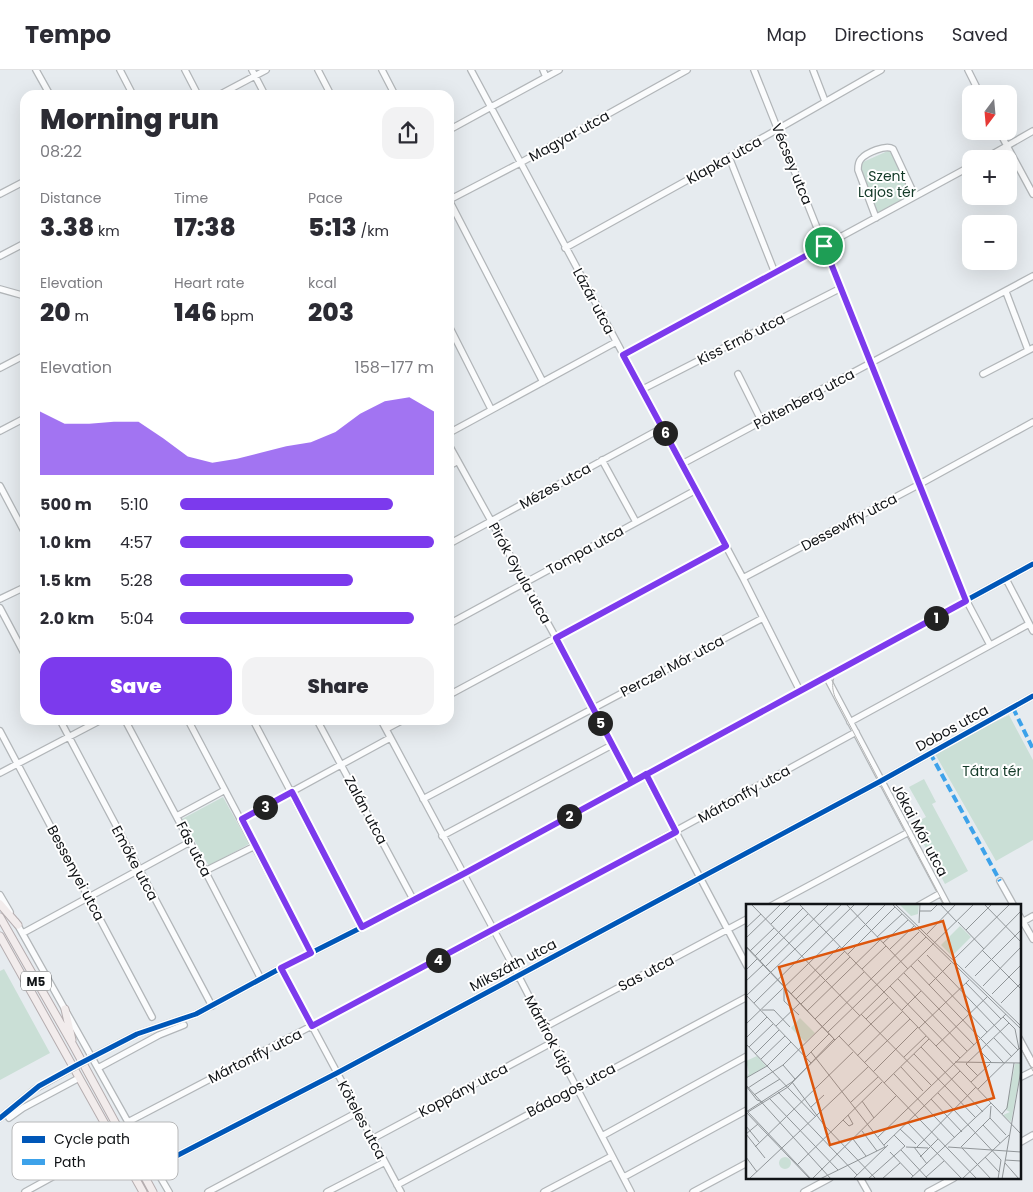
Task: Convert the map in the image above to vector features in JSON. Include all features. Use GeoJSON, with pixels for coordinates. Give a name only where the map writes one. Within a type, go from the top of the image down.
{"type":"FeatureCollection","features":[{"type":"Feature","properties":{"kind":"main road"},"geometry":{"type":"LineString","coordinates":[[0,904],[18,925]]}},
{"type":"Feature","properties":{"kind":"main road","name":"M5"},"geometry":{"type":"LineString","coordinates":[[0,917],[114,1122]]}},
{"type":"Feature","properties":{"kind":"main road","name":"M5"},"geometry":{"type":"LineString","coordinates":[[0,936],[2,946],[104,1122]]}},
{"type":"Feature","properties":{"kind":"main road"},"geometry":{"type":"LineString","coordinates":[[65,1009],[73,1045]]}},
{"type":"Feature","properties":{"kind":"main road","name":"M5"},"geometry":{"type":"LineString","coordinates":[[137,1180],[143,1192]]}},
{"type":"Feature","properties":{"kind":"main road","name":"M5"},"geometry":{"type":"LineString","coordinates":[[146,1180],[152,1192]]}},
{"type":"Feature","properties":{"kind":"street"},"geometry":{"type":"LineString","coordinates":[[36,70],[47,90]]}},
{"type":"Feature","properties":{"kind":"street"},"geometry":{"type":"LineString","coordinates":[[120,70],[131,90]]}},
{"type":"Feature","properties":{"kind":"street"},"geometry":{"type":"LineString","coordinates":[[185,70],[195,90]]}},
{"type":"Feature","properties":{"kind":"street"},"geometry":{"type":"LineString","coordinates":[[227,90],[254,73],[266,70]]}},
{"type":"Feature","properties":{"kind":"street"},"geometry":{"type":"LineString","coordinates":[[318,70],[328,90]]}},
{"type":"Feature","properties":{"kind":"street"},"geometry":{"type":"LineString","coordinates":[[382,70],[392,90]]}},
{"type":"Feature","properties":{"kind":"street","name":"Lázár utca"},"geometry":{"type":"LineString","coordinates":[[471,70],[743,578],[800,691]]}},
{"type":"Feature","properties":{"kind":"street"},"geometry":{"type":"LineString","coordinates":[[543,70],[546,77]]}},
{"type":"Feature","properties":{"kind":"street"},"geometry":{"type":"LineString","coordinates":[[454,127],[559,70]]}},
{"type":"Feature","properties":{"kind":"street","name":"Magyar utca"},"geometry":{"type":"LineString","coordinates":[[454,197],[687,70]]}},
{"type":"Feature","properties":{"kind":"street","name":"Vécsey utca"},"geometry":{"type":"LineString","coordinates":[[754,70],[966,601],[990,645]]}},
{"type":"Feature","properties":{"kind":"street"},"geometry":{"type":"LineString","coordinates":[[813,70],[825,101]]}},
{"type":"Feature","properties":{"kind":"street","name":"Klapka utca"},"geometry":{"type":"LineString","coordinates":[[565,248],[881,70]]}},
{"type":"Feature","properties":{"kind":"street"},"geometry":{"type":"LineString","coordinates":[[968,70],[976,85]]}},
{"type":"Feature","properties":{"kind":"street"},"geometry":{"type":"LineString","coordinates":[[254,73],[262,90]]}},
{"type":"Feature","properties":{"kind":"street"},"geometry":{"type":"LineString","coordinates":[[1000,150],[1033,131]]}},
{"type":"Feature","properties":{"kind":"street"},"geometry":{"type":"LineString","coordinates":[[1004,140],[1033,194]]}},
{"type":"Feature","properties":{"kind":"street"},"geometry":{"type":"LineString","coordinates":[[876,218],[858,170],[858,164],[862,158],[890,146],[915,196]]}},
{"type":"Feature","properties":{"kind":"street"},"geometry":{"type":"LineString","coordinates":[[729,157],[775,273]]}},
{"type":"Feature","properties":{"kind":"street"},"geometry":{"type":"LineString","coordinates":[[623,355],[962,171]]}},
{"type":"Feature","properties":{"kind":"street"},"geometry":{"type":"LineString","coordinates":[[0,194],[20,184]]}},
{"type":"Feature","properties":{"kind":"street"},"geometry":{"type":"LineString","coordinates":[[454,210],[543,382]]}},
{"type":"Feature","properties":{"kind":"street"},"geometry":{"type":"LineString","coordinates":[[0,256],[20,246]]}},
{"type":"Feature","properties":{"kind":"street","name":"Pöltenberg utca"},"geometry":{"type":"LineString","coordinates":[[682,464],[1033,276]]}},
{"type":"Feature","properties":{"kind":"street","name":"Kiss Ernő utca"},"geometry":{"type":"LineString","coordinates":[[641,390],[841,288]]}},
{"type":"Feature","properties":{"kind":"street"},"geometry":{"type":"LineString","coordinates":[[0,289],[20,295]]}},
{"type":"Feature","properties":{"kind":"street"},"geometry":{"type":"LineString","coordinates":[[983,374],[1031,349],[1006,292]]}},
{"type":"Feature","properties":{"kind":"street"},"geometry":{"type":"LineString","coordinates":[[454,336],[491,409]]}},
{"type":"Feature","properties":{"kind":"street"},"geometry":{"type":"LineString","coordinates":[[454,430],[616,342]]}},
{"type":"Feature","properties":{"kind":"street"},"geometry":{"type":"LineString","coordinates":[[0,367],[20,357]]}},
{"type":"Feature","properties":{"kind":"street"},"geometry":{"type":"LineString","coordinates":[[738,374],[762,422]]}},
{"type":"Feature","properties":{"kind":"street"},"geometry":{"type":"LineString","coordinates":[[0,431],[20,421]]}},
{"type":"Feature","properties":{"kind":"street","name":"Dessewffy utca"},"geometry":{"type":"LineString","coordinates":[[743,578],[1033,422]]}},
{"type":"Feature","properties":{"kind":"street","name":"Mézes utca"},"geometry":{"type":"LineString","coordinates":[[454,541],[662,428]]}},
{"type":"Feature","properties":{"kind":"street","name":"Pirók Gyula utca"},"geometry":{"type":"LineString","coordinates":[[454,454],[490,522],[556,638],[632,782]]}},
{"type":"Feature","properties":{"kind":"street"},"geometry":{"type":"LineString","coordinates":[[602,460],[636,522]]}},
{"type":"Feature","properties":{"kind":"street"},"geometry":{"type":"LineString","coordinates":[[454,463],[458,461]]}},
{"type":"Feature","properties":{"kind":"street"},"geometry":{"type":"LineString","coordinates":[[0,486],[20,524]]}},
{"type":"Feature","properties":{"kind":"street","name":"Tompa utca"},"geometry":{"type":"LineString","coordinates":[[454,621],[696,490]]}},
{"type":"Feature","properties":{"kind":"street"},"geometry":{"type":"LineString","coordinates":[[454,692],[726,546]]}},
{"type":"Feature","properties":{"kind":"street"},"geometry":{"type":"LineString","coordinates":[[0,1118],[35,1089],[76,1065],[137,1034],[190,1016],[212,1006],[281,968],[414,901],[1033,564]]}},
{"type":"Feature","properties":{"kind":"street"},"geometry":{"type":"LineString","coordinates":[[1006,579],[1033,631]]}},
{"type":"Feature","properties":{"kind":"street"},"geometry":{"type":"LineString","coordinates":[[0,599],[20,589]]}},
{"type":"Feature","properties":{"kind":"street"},"geometry":{"type":"LineString","coordinates":[[0,608],[20,646]]}},
{"type":"Feature","properties":{"kind":"street","name":"Perczel Mór utca"},"geometry":{"type":"LineString","coordinates":[[423,799],[763,618]]}},
{"type":"Feature","properties":{"kind":"street"},"geometry":{"type":"LineString","coordinates":[[850,722],[1029,624]]}},
{"type":"Feature","properties":{"kind":"street","name":"Jókai Mór utca"},"geometry":{"type":"LineString","coordinates":[[826,676],[947,904]]}},
{"type":"Feature","properties":{"kind":"street","name":"Dobos utca"},"geometry":{"type":"LineString","coordinates":[[882,780],[1033,696]]}},
{"type":"Feature","properties":{"kind":"street","name":"Emőke utca"},"geometry":{"type":"LineString","coordinates":[[62,725],[212,1006]]}},
{"type":"Feature","properties":{"kind":"street"},"geometry":{"type":"LineString","coordinates":[[0,773],[92,725]]}},
{"type":"Feature","properties":{"kind":"street","name":"Fás utca"},"geometry":{"type":"LineString","coordinates":[[128,725],[261,979]]}},
{"type":"Feature","properties":{"kind":"street"},"geometry":{"type":"LineString","coordinates":[[191,725],[242,819],[311,953]]}},
{"type":"Feature","properties":{"kind":"street"},"geometry":{"type":"LineString","coordinates":[[256,725],[362,927]]}},
{"type":"Feature","properties":{"kind":"street","name":"Zalán utca"},"geometry":{"type":"LineString","coordinates":[[320,725],[414,901]]}},
{"type":"Feature","properties":{"kind":"street","name":"Mártírok útja"},"geometry":{"type":"LineString","coordinates":[[384,725],[518,975],[631,1192]]}},
{"type":"Feature","properties":{"kind":"street"},"geometry":{"type":"LineString","coordinates":[[386,729],[394,725]]}},
{"type":"Feature","properties":{"kind":"street","name":"Bessenyei utca"},"geometry":{"type":"LineString","coordinates":[[0,730],[152,1017]]}},
{"type":"Feature","properties":{"kind":"street","name":"Mártonffy utca"},"geometry":{"type":"LineString","coordinates":[[128,1122],[493,931],[856,732]]}},
{"type":"Feature","properties":{"kind":"street"},"geometry":{"type":"LineString","coordinates":[[242,819],[390,738]]}},
{"type":"Feature","properties":{"kind":"street"},"geometry":{"type":"LineString","coordinates":[[442,836],[612,745]]}},
{"type":"Feature","properties":{"kind":"street"},"geometry":{"type":"LineString","coordinates":[[646,774],[746,964]]}},
{"type":"Feature","properties":{"kind":"street","name":"Mikszáth utca"},"geometry":{"type":"LineString","coordinates":[[178,1155],[337,1073],[882,780]]}},
{"type":"Feature","properties":{"kind":"street"},"geometry":{"type":"LineString","coordinates":[[176,816],[225,790]]}},
{"type":"Feature","properties":{"kind":"street"},"geometry":{"type":"LineString","coordinates":[[775,904],[909,832]]}},
{"type":"Feature","properties":{"kind":"street"},"geometry":{"type":"LineString","coordinates":[[22,933],[190,842]]}},
{"type":"Feature","properties":{"kind":"street"},"geometry":{"type":"LineString","coordinates":[[205,871],[255,846]]}},
{"type":"Feature","properties":{"kind":"street"},"geometry":{"type":"LineString","coordinates":[[1000,881],[1013,904]]}},
{"type":"Feature","properties":{"kind":"street"},"geometry":{"type":"LineString","coordinates":[[922,904],[941,893]]}},
{"type":"Feature","properties":{"kind":"street"},"geometry":{"type":"LineString","coordinates":[[0,895],[128,1122]]}},
{"type":"Feature","properties":{"kind":"street"},"geometry":{"type":"LineString","coordinates":[[1033,915],[1027,916],[1021,923],[1033,939]]}},
{"type":"Feature","properties":{"kind":"street","name":"Sas utca"},"geometry":{"type":"LineString","coordinates":[[545,1027],[746,920]]}},
{"type":"Feature","properties":{"kind":"street","name":"Köteles utca"},"geometry":{"type":"LineString","coordinates":[[281,968],[401,1192]]}},
{"type":"Feature","properties":{"kind":"street","name":"Bádogos utca"},"geometry":{"type":"LineString","coordinates":[[397,1185],[577,1087],[746,999]]}},
{"type":"Feature","properties":{"kind":"street"},"geometry":{"type":"LineString","coordinates":[[98,1068],[159,1034],[184,1025]]}},
{"type":"Feature","properties":{"kind":"street"},"geometry":{"type":"LineString","coordinates":[[1020,1040],[1033,1064]]}},
{"type":"Feature","properties":{"kind":"street","name":"Koppány utca"},"geometry":{"type":"LineString","coordinates":[[372,1139],[553,1042]]}},
{"type":"Feature","properties":{"kind":"street"},"geometry":{"type":"LineString","coordinates":[[602,1136],[746,1057]]}},
{"type":"Feature","properties":{"kind":"street"},"geometry":{"type":"LineString","coordinates":[[1020,1077],[1033,1070]]}},
{"type":"Feature","properties":{"kind":"street"},"geometry":{"type":"LineString","coordinates":[[9,1118],[22,1108],[79,1078]]}},
{"type":"Feature","properties":{"kind":"street"},"geometry":{"type":"LineString","coordinates":[[624,1178],[746,1111]]}},
{"type":"Feature","properties":{"kind":"street"},"geometry":{"type":"LineString","coordinates":[[208,1192],[358,1112]]}},
{"type":"Feature","properties":{"kind":"street"},"geometry":{"type":"LineString","coordinates":[[1020,1142],[1033,1135]]}},
{"type":"Feature","properties":{"kind":"street"},"geometry":{"type":"LineString","coordinates":[[544,1192],[612,1156]]}},
{"type":"Feature","properties":{"kind":"street"},"geometry":{"type":"LineString","coordinates":[[327,1192],[384,1162]]}},
{"type":"Feature","properties":{"kind":"street"},"geometry":{"type":"LineString","coordinates":[[692,1192],[746,1164]]}},
{"type":"Feature","properties":{"kind":"street"},"geometry":{"type":"LineString","coordinates":[[25,1192],[47,1180]]}},
{"type":"Feature","properties":{"kind":"street"},"geometry":{"type":"LineString","coordinates":[[162,1180],[169,1192]]}},
{"type":"Feature","properties":{"kind":"street"},"geometry":{"type":"LineString","coordinates":[[804,1192],[826,1180]]}},
{"type":"Feature","properties":{"kind":"street"},"geometry":{"type":"LineString","coordinates":[[861,1180],[868,1192]]}},
{"type":"Feature","properties":{"kind":"street"},"geometry":{"type":"LineString","coordinates":[[928,1192],[950,1180]]}},
{"type":"Feature","properties":{"kind":"green space","name":"Szent Lajos tér"},"geometry":{"type":"Polygon","coordinates":[[[890,150],[893,152],[912,194],[877,213],[860,168],[863,162],[890,150]]]}},
{"type":"Feature","properties":{"kind":"green space","name":"Tátra tér"},"geometry":{"type":"Polygon","coordinates":[[[1009,715],[1033,760],[1033,840],[996,861],[934,752],[1009,715]]]}},
{"type":"Feature","properties":{"kind":"green space"},"geometry":{"type":"Polygon","coordinates":[[[924,779],[936,802],[932,804],[968,871],[945,884],[913,824],[926,817],[909,787],[924,779]]]}},
{"type":"Feature","properties":{"kind":"green space"},"geometry":{"type":"Polygon","coordinates":[[[223,797],[249,844],[209,866],[182,819],[223,797]]]}},
{"type":"Feature","properties":{"kind":"green space"},"geometry":{"type":"Polygon","coordinates":[[[4,969],[50,1053],[0,1080],[0,971],[4,969]]]}},
{"type":"Feature","properties":{"kind":"tram line"},"geometry":{"type":"LineString","coordinates":[[944,904],[835,697],[833,688],[835,675],[844,664],[1033,561]]}},
{"type":"Feature","properties":{"kind":"tram line"},"geometry":{"type":"LineString","coordinates":[[1020,1047],[1033,1071]]}},
{"type":"Feature","properties":{"kind":"marked path"},"geometry":{"type":"LineString","coordinates":[[1013,708],[1033,749]]}},
{"type":"Feature","properties":{"kind":"marked path"},"geometry":{"type":"LineString","coordinates":[[930,753],[1000,881]]}},
{"type":"Feature","properties":{"kind":"cycle path"},"geometry":{"type":"LineString","coordinates":[[0,1118],[39,1086],[77,1065],[137,1034],[196,1014],[281,968],[414,901],[1033,564]]}},
{"type":"Feature","properties":{"kind":"cycle path"},"geometry":{"type":"LineString","coordinates":[[178,1155],[337,1073],[879,782],[1033,696]]}},
{"type":"Feature","properties":{"kind":"cycle path"},"geometry":{"type":"LineString","coordinates":[[281,968],[312,1026]]}},
{"type":"Feature","properties":{"kind":"route"},"geometry":{"type":"LineString","coordinates":[[824,246],[623,355],[726,546],[556,638],[632,782],[646,774],[676,832],[312,1026],[281,968],[311,953],[242,819],[292,792],[362,927],[414,901],[455,878],[467,872],[632,782],[787,698],[800,691],[966,601],[824,246]]}}]}
